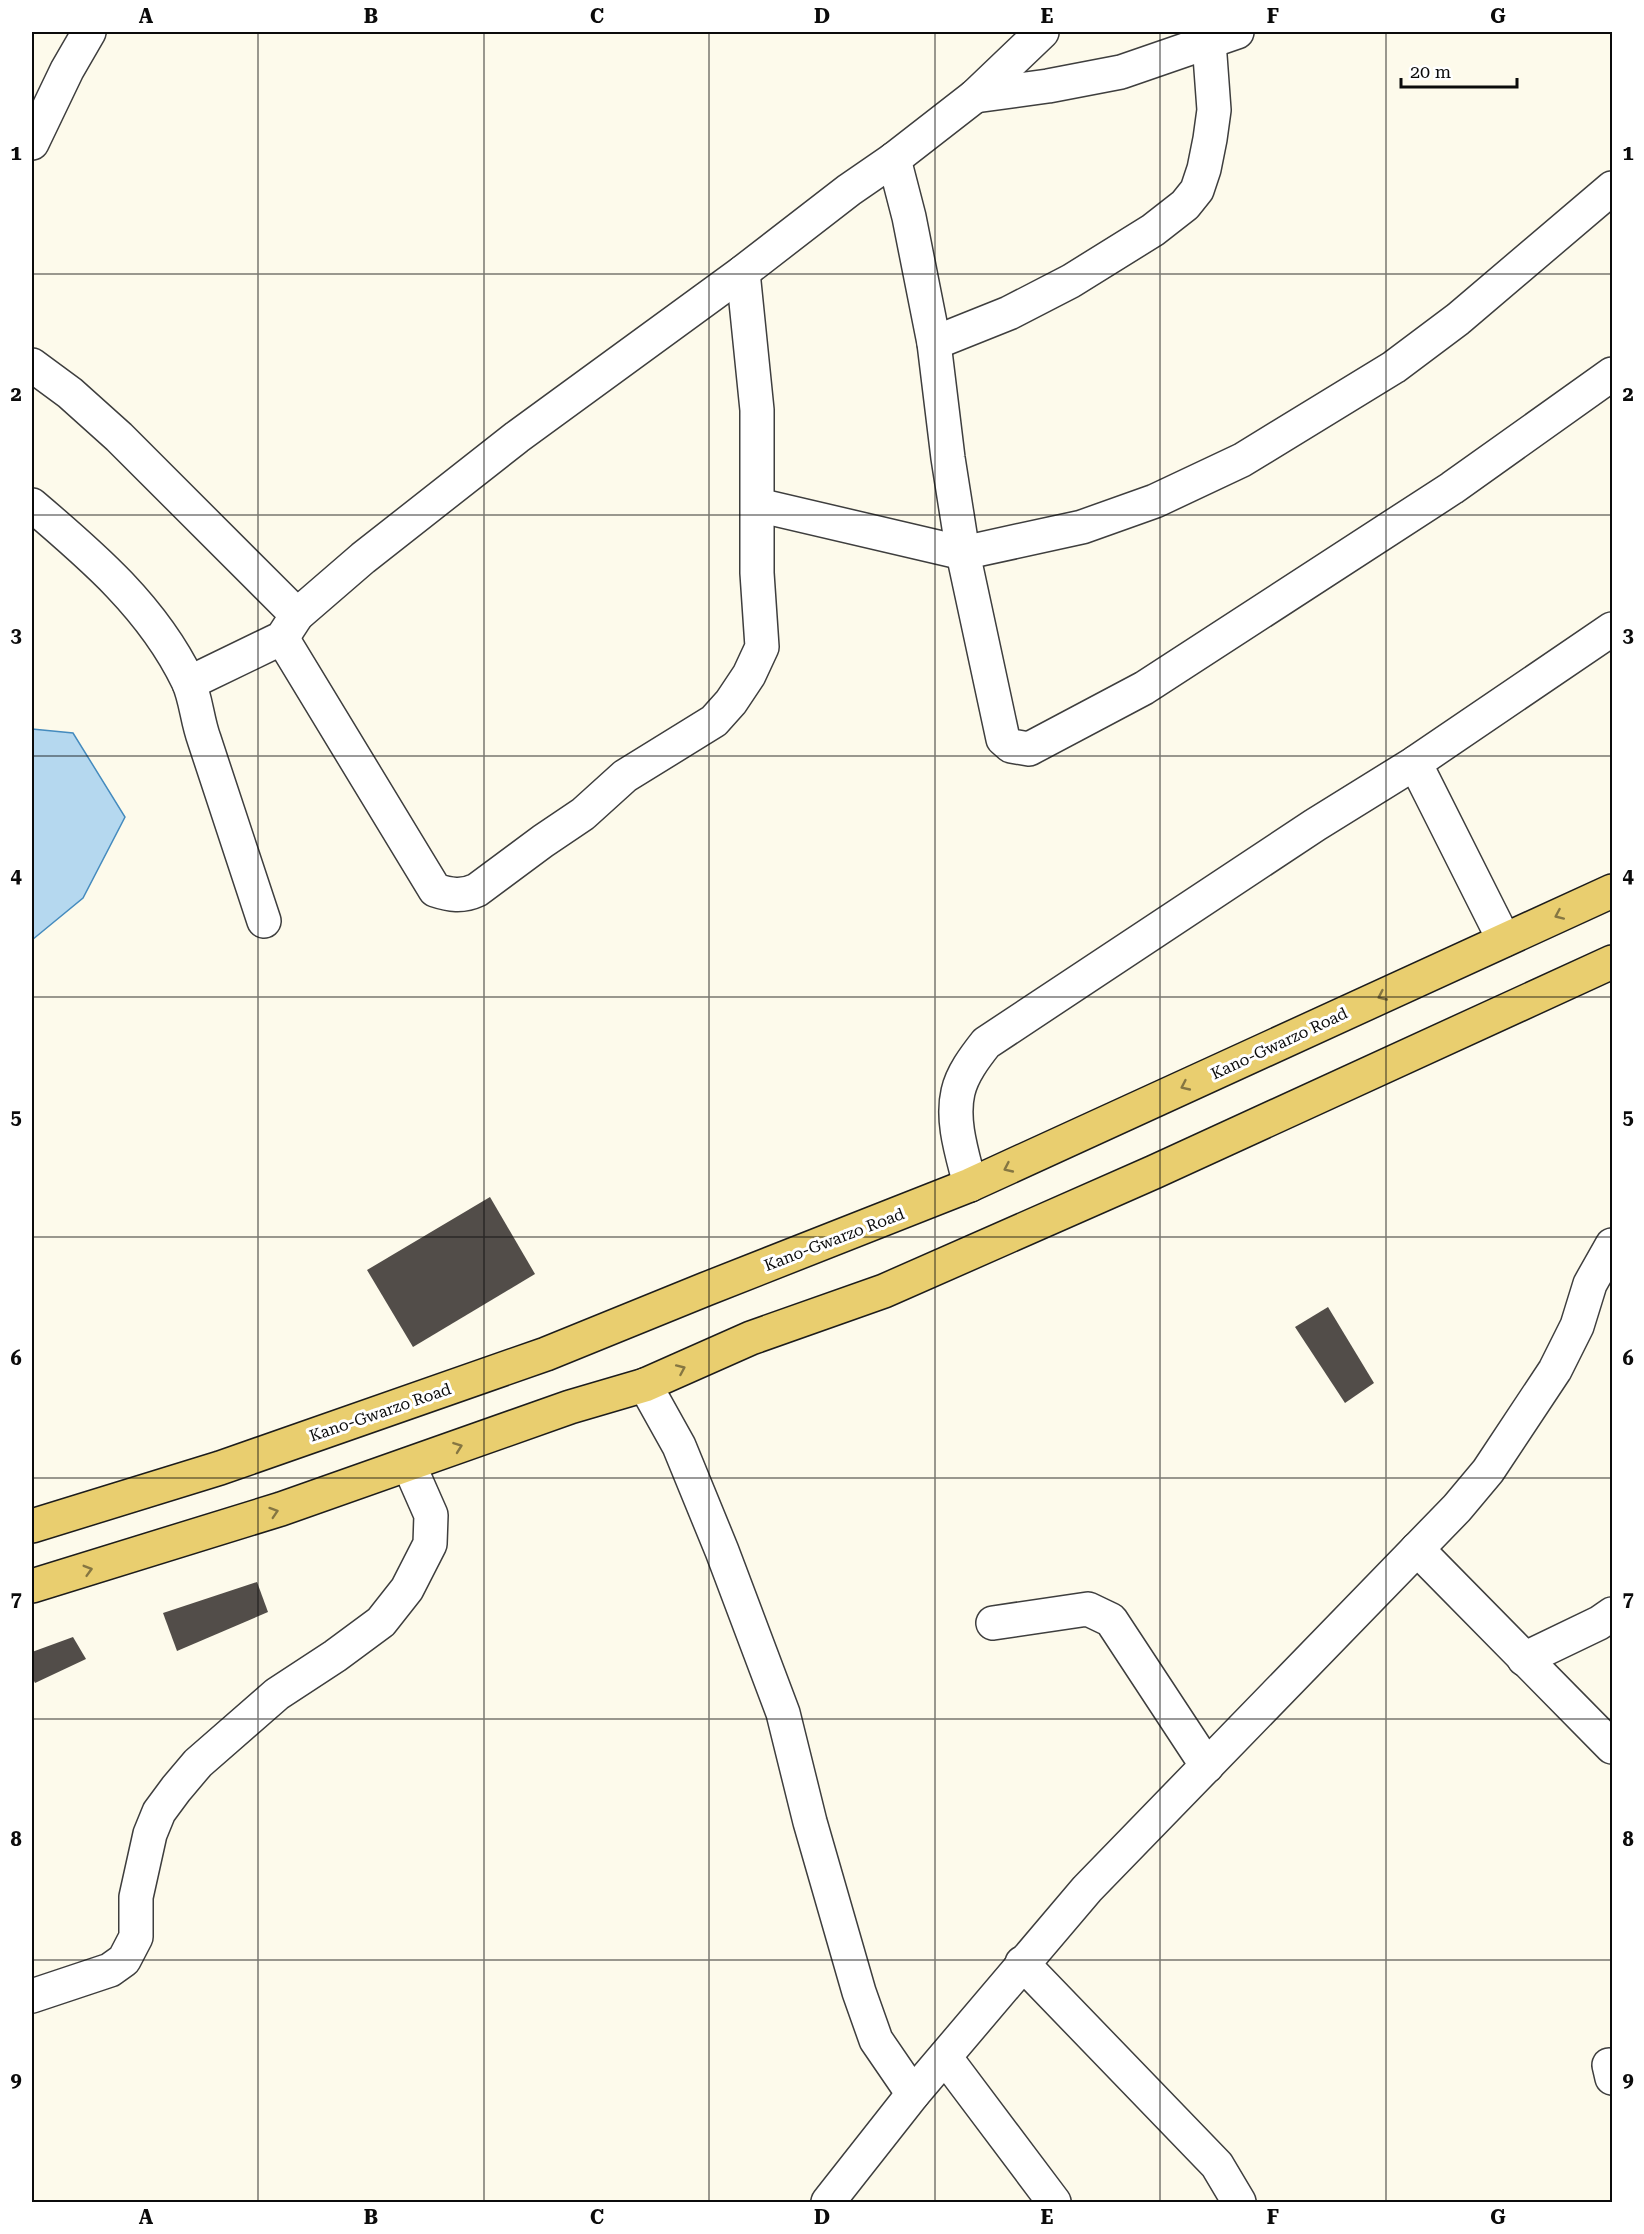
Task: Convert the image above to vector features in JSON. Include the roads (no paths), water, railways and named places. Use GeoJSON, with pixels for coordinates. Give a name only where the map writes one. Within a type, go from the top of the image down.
{"type":"FeatureCollection","features":[{"type":"Feature","properties":{"kind":"main road","name":"Kano-Gwarzo Road"},"geometry":{"type":"LineString","coordinates":[[32,1526],[220,1468],[546,1354],[970,1185],[1612,891]]}},
{"type":"Feature","properties":{"kind":"main road"},"geometry":{"type":"LineString","coordinates":[[32,1586],[270,1513],[570,1407],[645,1385],[751,1338],[884,1291],[1154,1172],[1612,962]]}},
{"type":"Feature","properties":{"kind":"street"},"geometry":{"type":"LineString","coordinates":[[32,143],[67,70],[89,32]]}},
{"type":"Feature","properties":{"kind":"street"},"geometry":{"type":"LineString","coordinates":[[189,683],[290,626],[363,558],[516,437],[743,272],[975,96],[1042,32]]}},
{"type":"Feature","properties":{"kind":"street"},"geometry":{"type":"LineString","coordinates":[[934,343],[1009,313],[1071,281],[1153,230],[1185,205],[1197,190],[1204,169],[1223,37],[1121,72],[1048,86],[975,96]]}},
{"type":"Feature","properties":{"kind":"street"},"geometry":{"type":"LineString","coordinates":[[894,159],[909,217],[934,343],[948,458],[963,553],[1003,739],[1011,746],[1029,749],[1144,688],[1452,488],[1612,374]]}},
{"type":"Feature","properties":{"kind":"street"},"geometry":{"type":"LineString","coordinates":[[758,505],[963,553],[1082,527],[1155,501],[1242,460],[1394,367],[1458,319],[1612,188]]}},
{"type":"Feature","properties":{"kind":"street"},"geometry":{"type":"LineString","coordinates":[[32,365],[70,393],[119,437],[290,626],[435,890],[447,894],[468,894],[477,890],[583,814],[625,776],[714,721],[731,702],[749,675],[762,647],[757,573],[757,410],[743,272]]}},
{"type":"Feature","properties":{"kind":"street"},"geometry":{"type":"LineString","coordinates":[[32,505],[100,565],[140,605],[165,641],[189,683],[198,722],[264,921]]}},
{"type":"Feature","properties":{"kind":"street"},"geometry":{"type":"LineString","coordinates":[[970,1185],[959,1143],[958,1092],[970,1063],[986,1043],[1316,825],[1415,763],[1612,628]]}},
{"type":"Feature","properties":{"kind":"street"},"geometry":{"type":"LineString","coordinates":[[1415,763],[1504,940]]}},
{"type":"Feature","properties":{"kind":"street"},"geometry":{"type":"LineString","coordinates":[[828,2202],[1022,1963],[1087,1889],[1457,1508],[1488,1471],[1555,1370],[1577,1326],[1590,1284],[1612,1245]]}},
{"type":"Feature","properties":{"kind":"street"},"geometry":{"type":"LineString","coordinates":[[645,1385],[679,1446],[722,1551],[783,1713],[810,1822],[859,1992],[876,2040],[914,2094]]}},
{"type":"Feature","properties":{"kind":"street"},"geometry":{"type":"LineString","coordinates":[[32,1996],[110,1970],[124,1960],[136,1937],[136,1896],[150,1834],[159,1812],[198,1763],[277,1694],[381,1622],[407,1589],[430,1544],[431,1515],[409,1465]]}},
{"type":"Feature","properties":{"kind":"street"},"geometry":{"type":"LineString","coordinates":[[1417,1549],[1612,1747]]}},
{"type":"Feature","properties":{"kind":"street"},"geometry":{"type":"LineString","coordinates":[[993,1623],[1088,1609],[1111,1620],[1207,1766]]}},
{"type":"Feature","properties":{"kind":"street"},"geometry":{"type":"LineString","coordinates":[[1524,1659],[1599,1623],[1612,1614]]}},
{"type":"Feature","properties":{"kind":"street"},"geometry":{"type":"LineString","coordinates":[[1022,1963],[1217,2165],[1239,2202]]}},
{"type":"Feature","properties":{"kind":"street"},"geometry":{"type":"LineString","coordinates":[[945,2057],[1054,2202]]}},
{"type":"Feature","properties":{"kind":"water"},"geometry":{"type":"Polygon","coordinates":[[[32,729],[73,733],[125,817],[83,898],[32,940],[32,729]]]}}]}
